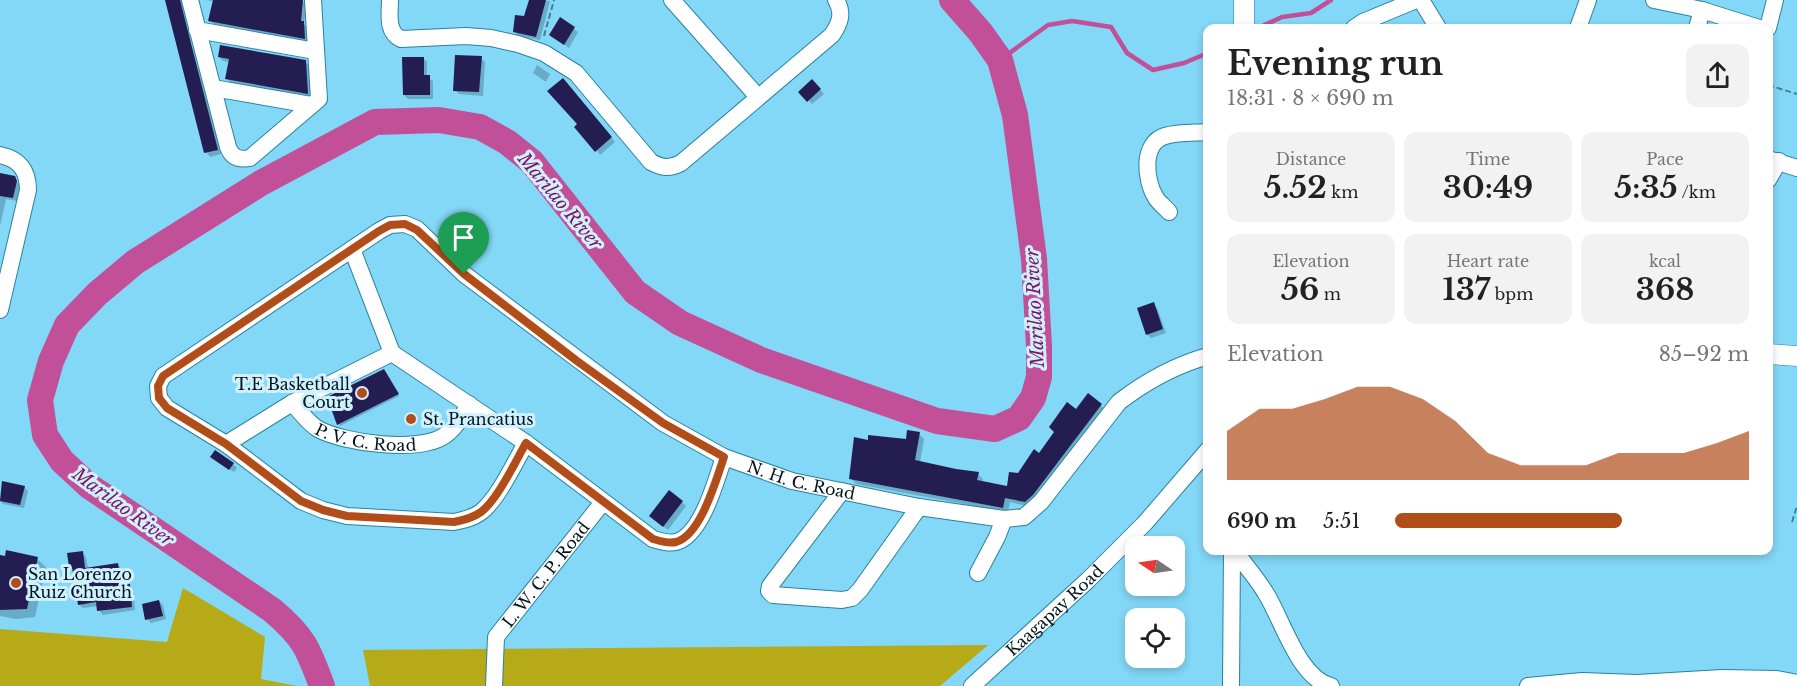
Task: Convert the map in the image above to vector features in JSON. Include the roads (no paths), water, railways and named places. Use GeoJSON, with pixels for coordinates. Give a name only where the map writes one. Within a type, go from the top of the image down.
{"type":"FeatureCollection","features":[{"type":"Feature","properties":{"kind":"main road"},"geometry":{"type":"LineString","coordinates":[[1244,0],[1244,24]]}},
{"type":"Feature","properties":{"kind":"main road"},"geometry":{"type":"LineString","coordinates":[[1773,354],[1797,356]]}},
{"type":"Feature","properties":{"kind":"street"},"geometry":{"type":"LineString","coordinates":[[190,0],[231,153],[236,158],[242,159],[250,158],[319,99],[313,0]]}},
{"type":"Feature","properties":{"kind":"street"},"geometry":{"type":"LineString","coordinates":[[390,0],[391,31],[401,39],[466,36],[491,38],[544,53],[576,73],[651,162],[673,168],[832,35],[841,19],[841,10],[836,0]]}},
{"type":"Feature","properties":{"kind":"street"},"geometry":{"type":"LineString","coordinates":[[672,0],[758,97]]}},
{"type":"Feature","properties":{"kind":"street"},"geometry":{"type":"LineString","coordinates":[[1360,24],[1416,0]]}},
{"type":"Feature","properties":{"kind":"street"},"geometry":{"type":"LineString","coordinates":[[1421,0],[1436,24]]}},
{"type":"Feature","properties":{"kind":"street"},"geometry":{"type":"LineString","coordinates":[[1579,24],[1588,0]]}},
{"type":"Feature","properties":{"kind":"street"},"geometry":{"type":"LineString","coordinates":[[1654,0],[1702,10],[1746,24]]}},
{"type":"Feature","properties":{"kind":"street"},"geometry":{"type":"LineString","coordinates":[[1769,24],[1775,0]]}},
{"type":"Feature","properties":{"kind":"street"},"geometry":{"type":"LineString","coordinates":[[1698,24],[1702,10]]}},
{"type":"Feature","properties":{"kind":"street"},"geometry":{"type":"LineString","coordinates":[[197,30],[315,51]]}},
{"type":"Feature","properties":{"kind":"street"},"geometry":{"type":"LineString","coordinates":[[213,88],[311,105]]}},
{"type":"Feature","properties":{"kind":"street"},"geometry":{"type":"LineString","coordinates":[[1169,212],[1156,198],[1149,183],[1147,159],[1153,144],[1163,136],[1203,132]]}},
{"type":"Feature","properties":{"kind":"street"},"geometry":{"type":"LineString","coordinates":[[0,155],[17,162],[24,169],[28,179],[28,190],[0,310]]}},
{"type":"Feature","properties":{"kind":"street"},"geometry":{"type":"LineString","coordinates":[[1774,160],[1797,168]]}},
{"type":"Feature","properties":{"kind":"street","name":"N. H. C. Road"},"geometry":{"type":"LineString","coordinates":[[352,249],[390,225],[405,224],[417,230],[464,274],[586,368],[663,423],[724,457],[792,481],[919,507],[1004,519],[1024,517],[1041,502],[1119,402],[1132,391],[1165,373],[1203,358]]}},
{"type":"Feature","properties":{"kind":"street"},"geometry":{"type":"LineString","coordinates":[[526,443],[490,505],[468,519],[454,522],[347,516],[301,501],[226,444],[167,408],[159,398],[158,386],[163,376],[352,249],[392,352],[526,443],[653,539],[677,542],[686,536],[701,517],[724,457]]}},
{"type":"Feature","properties":{"kind":"street"},"geometry":{"type":"LineString","coordinates":[[226,444],[292,403],[392,352]]}},
{"type":"Feature","properties":{"kind":"street","name":"P. V. C. Road"},"geometry":{"type":"LineString","coordinates":[[292,403],[316,427],[335,437],[387,445],[425,443],[444,436],[460,420],[469,404]]}},
{"type":"Feature","properties":{"kind":"street","name":"Kaagapay Road"},"geometry":{"type":"LineString","coordinates":[[972,686],[1088,580],[1145,523],[1203,456]]}},
{"type":"Feature","properties":{"kind":"street"},"geometry":{"type":"LineString","coordinates":[[842,491],[770,586],[769,591],[773,595],[842,600],[852,598],[919,507]]}},
{"type":"Feature","properties":{"kind":"street","name":"L. W. C. P. Road"},"geometry":{"type":"LineString","coordinates":[[494,686],[496,637],[603,502]]}},
{"type":"Feature","properties":{"kind":"street"},"geometry":{"type":"LineString","coordinates":[[978,573],[998,537],[1004,519]]}},
{"type":"Feature","properties":{"kind":"street"},"geometry":{"type":"LineString","coordinates":[[1231,686],[1233,555]]}},
{"type":"Feature","properties":{"kind":"street"},"geometry":{"type":"LineString","coordinates":[[1237,555],[1265,592],[1301,661],[1314,676],[1331,686]]}},
{"type":"Feature","properties":{"kind":"street"},"geometry":{"type":"LineString","coordinates":[[1528,686],[1582,681],[1637,683],[1722,678],[1777,679],[1797,682]]}},
{"type":"Feature","properties":{"kind":"waterway","name":"Marilao River"},"geometry":{"type":"LineString","coordinates":[[322,686],[304,644],[272,610],[89,486],[62,461],[45,435],[40,400],[51,361],[67,325],[97,294],[135,262],[261,183],[375,122],[439,120],[480,127],[507,142],[532,162],[635,292],[680,323],[761,360],[937,421],[995,429],[1019,418],[1033,398],[1039,377],[1034,259],[1015,115],[1000,60],[981,33],[952,0]]}},
{"type":"Feature","properties":{"kind":"waterway"},"geometry":{"type":"LineString","coordinates":[[1267,24],[1282,17],[1311,13],[1331,0]]}},
{"type":"Feature","properties":{"kind":"waterway"},"geometry":{"type":"LineString","coordinates":[[1000,60],[1048,25],[1072,21],[1111,27],[1127,53],[1153,70],[1184,63],[1203,55]]}},
{"type":"Feature","properties":{"kind":"place","name":"T.E Basketball Court"},"geometry":{"type":"Point","coordinates":[362,393]}},
{"type":"Feature","properties":{"kind":"place","name":"St. Prancatius"},"geometry":{"type":"Point","coordinates":[411,419]}},
{"type":"Feature","properties":{"kind":"place","name":"San Lorenzo Ruiz Church"},"geometry":{"type":"Point","coordinates":[16,583]}}]}
